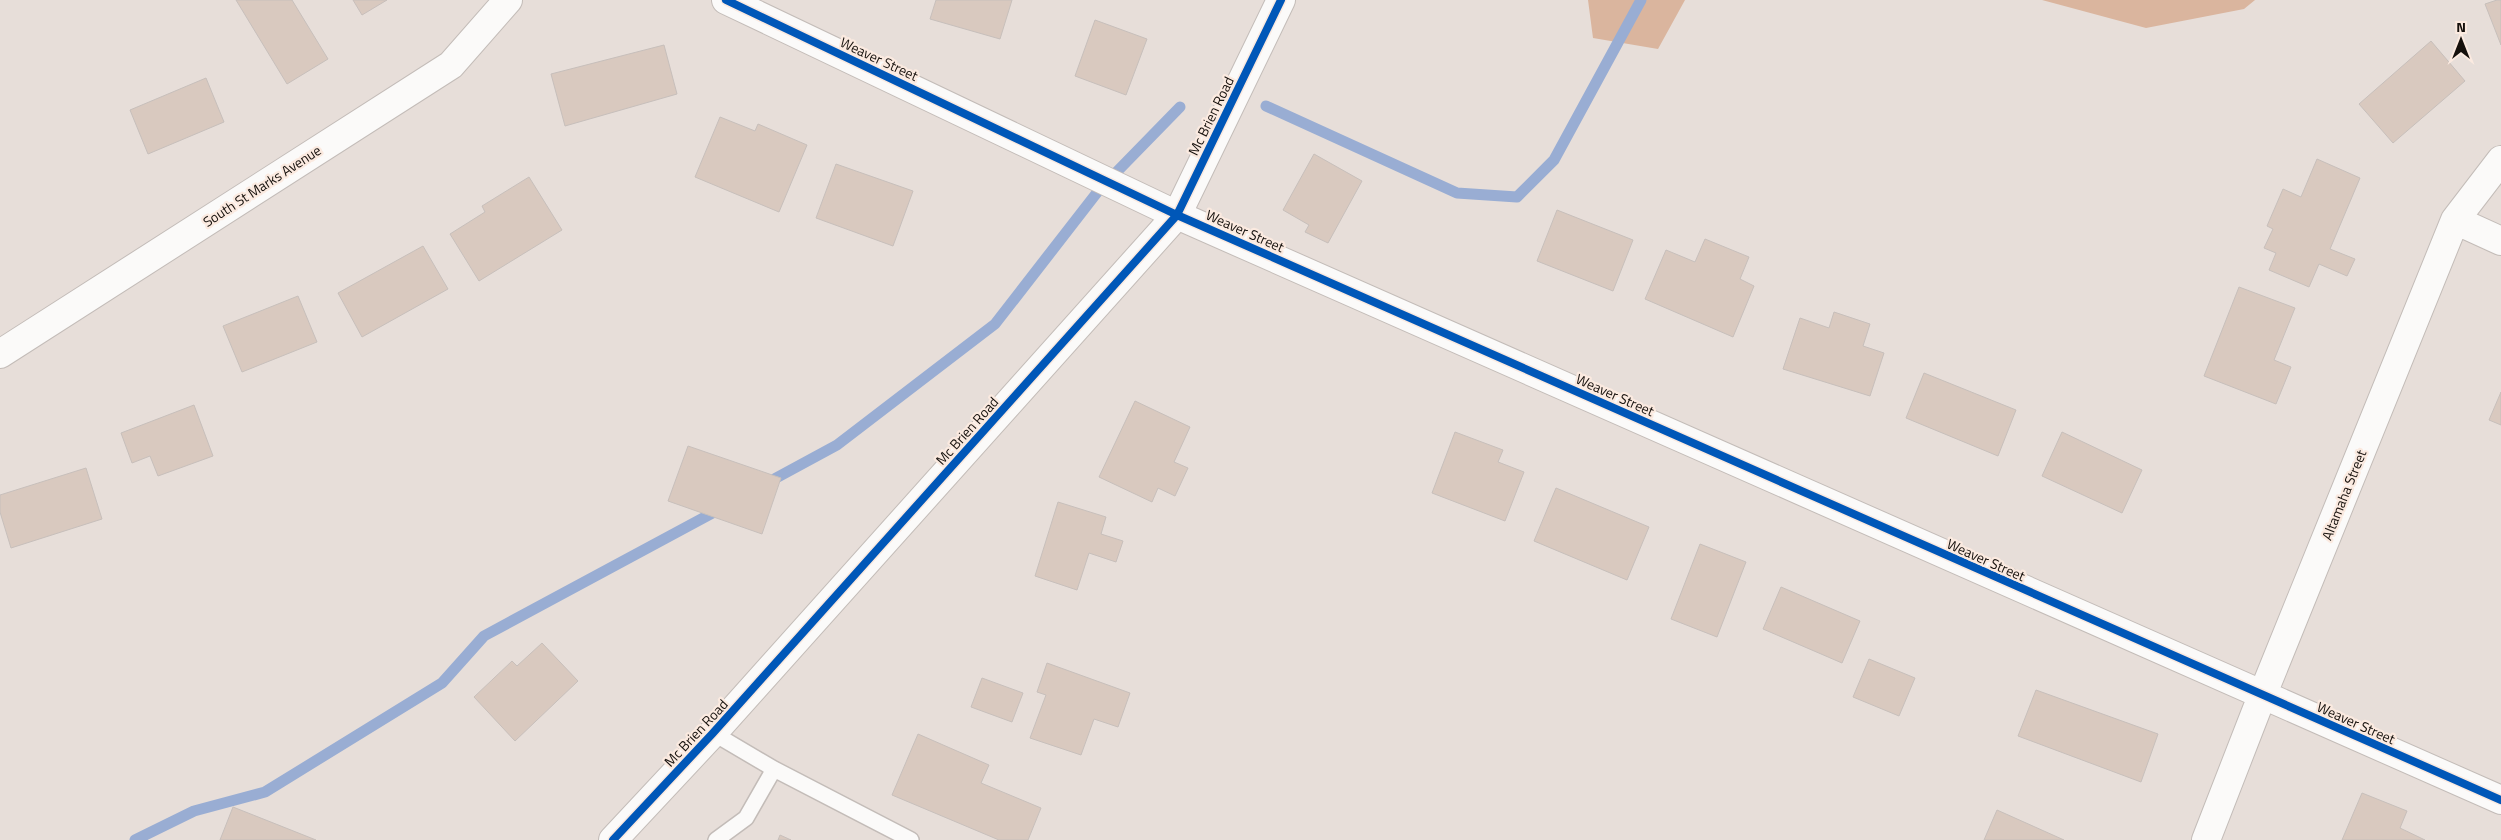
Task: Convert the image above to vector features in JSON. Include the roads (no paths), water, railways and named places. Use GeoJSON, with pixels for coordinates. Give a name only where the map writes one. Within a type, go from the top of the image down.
{"type":"FeatureCollection","features":[{"type":"Feature","properties":{"kind":"street","name":"South St Marks Avenue"},"geometry":{"type":"LineString","coordinates":[[0,354],[451,65],[508,0]]}},
{"type":"Feature","properties":{"kind":"street","name":"Weaver Street"},"geometry":{"type":"LineString","coordinates":[[726,0],[1177,215],[2501,800]]}},
{"type":"Feature","properties":{"kind":"street","name":"Mc Brien Road"},"geometry":{"type":"LineString","coordinates":[[615,839],[714,733],[1177,215],[1281,0]]}},
{"type":"Feature","properties":{"kind":"street","name":"Altamaha Street"},"geometry":{"type":"LineString","coordinates":[[2206,840],[2262,696],[2455,220],[2501,160]]}},
{"type":"Feature","properties":{"kind":"street"},"geometry":{"type":"LineString","coordinates":[[2455,220],[2501,241]]}},
{"type":"Feature","properties":{"kind":"lane"},"geometry":{"type":"LineString","coordinates":[[714,733],[774,769],[911,840]]}},
{"type":"Feature","properties":{"kind":"lane"},"geometry":{"type":"LineString","coordinates":[[716,840],[746,818],[774,769]]}},
{"type":"Feature","properties":{"kind":"waterway"},"geometry":{"type":"LineString","coordinates":[[1266,106],[1457,193],[1517,197],[1554,160],[1641,0]]}},
{"type":"Feature","properties":{"kind":"waterway"},"geometry":{"type":"LineString","coordinates":[[765,484],[837,445],[995,324],[1099,190],[1180,107]]}},
{"type":"Feature","properties":{"kind":"waterway"},"geometry":{"type":"LineString","coordinates":[[135,840],[194,811],[265,792],[442,683],[484,636],[720,509]]}}]}
